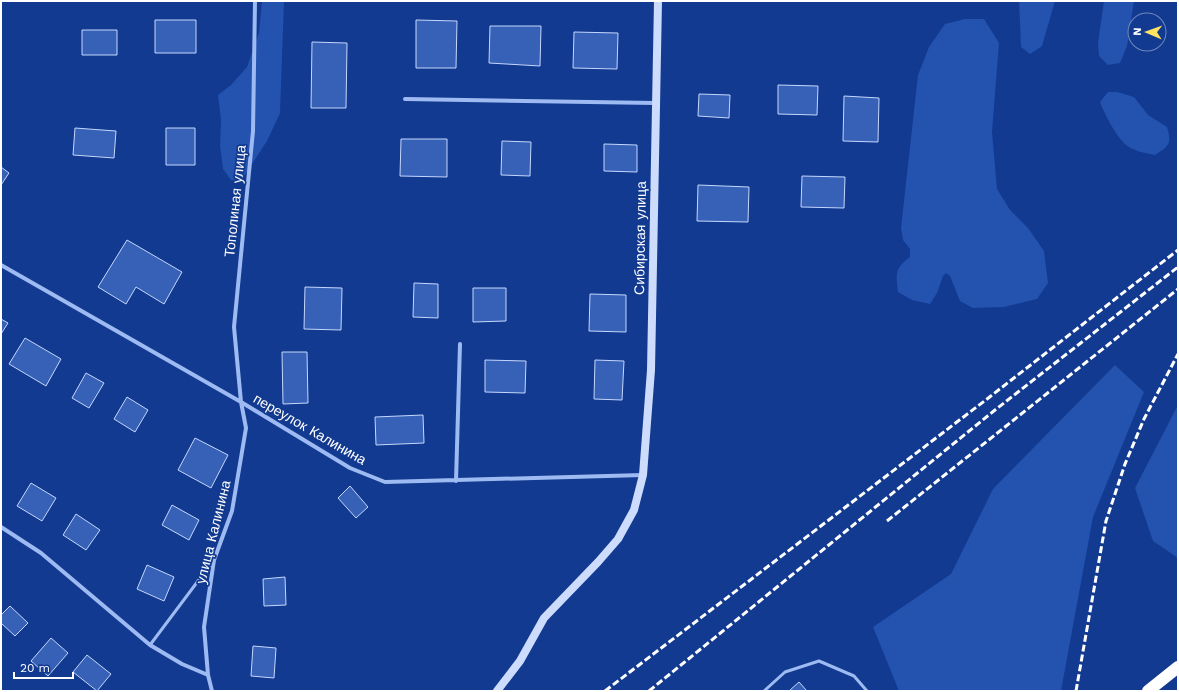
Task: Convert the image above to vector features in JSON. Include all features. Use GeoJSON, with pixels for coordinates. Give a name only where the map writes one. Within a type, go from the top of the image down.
{"type":"FeatureCollection","features":[{"type":"Feature","properties":{"kind":"highway"},"geometry":{"type":"LineString","coordinates":[[1148,691],[1178,667]]}},
{"type":"Feature","properties":{"kind":"street","name":"Тополиная улица"},"geometry":{"type":"LineString","coordinates":[[241,402],[234,327],[253,132],[255,1]]}},
{"type":"Feature","properties":{"kind":"street","name":"Сибирская улица"},"geometry":{"type":"LineString","coordinates":[[497,691],[520,661],[544,618],[618,539],[634,510],[643,476],[651,370],[658,1]]}},
{"type":"Feature","properties":{"kind":"street"},"geometry":{"type":"LineString","coordinates":[[405,99],[655,103]]}},
{"type":"Feature","properties":{"kind":"street","name":"переулок Калинина"},"geometry":{"type":"LineString","coordinates":[[1,264],[241,402],[350,468],[385,482],[643,476]]}},
{"type":"Feature","properties":{"kind":"street"},"geometry":{"type":"LineString","coordinates":[[456,481],[460,344]]}},
{"type":"Feature","properties":{"kind":"street","name":"улица Калинина"},"geometry":{"type":"LineString","coordinates":[[212,691],[208,675],[204,627],[214,560],[232,511],[246,428],[241,402]]}},
{"type":"Feature","properties":{"kind":"street"},"geometry":{"type":"LineString","coordinates":[[1,527],[41,553],[150,645],[182,664],[208,675]]}},
{"type":"Feature","properties":{"kind":"lane"},"geometry":{"type":"LineString","coordinates":[[150,645],[214,560]]}},
{"type":"Feature","properties":{"kind":"lane"},"geometry":{"type":"LineString","coordinates":[[764,691],[785,672],[819,661],[854,676],[867,691]]}},
{"type":"Feature","properties":{"kind":"shaded area"},"geometry":{"type":"Polygon","coordinates":[[[262,1],[284,1],[280,113],[267,141],[241,181],[231,180],[223,169],[220,145],[221,120],[218,95],[231,85],[247,67],[259,33],[262,1]]]}},
{"type":"Feature","properties":{"kind":"shaded area"},"geometry":{"type":"Polygon","coordinates":[[[1019,1],[1055,1],[1042,46],[1030,54],[1021,47],[1019,1]]]}},
{"type":"Feature","properties":{"kind":"shaded area"},"geometry":{"type":"Polygon","coordinates":[[[1104,1],[1134,1],[1132,12],[1127,12],[1127,46],[1120,63],[1108,65],[1099,56],[1098,43],[1104,1]]]}},
{"type":"Feature","properties":{"kind":"shaded area"},"geometry":{"type":"Polygon","coordinates":[[[965,19],[984,19],[999,43],[992,132],[997,189],[1010,210],[1028,228],[1044,251],[1048,283],[1037,299],[1004,307],[973,308],[960,301],[950,276],[946,273],[943,276],[937,293],[930,304],[912,300],[898,292],[897,272],[901,265],[910,257],[910,249],[903,240],[901,228],[918,75],[929,47],[945,24],[965,19]]]}},
{"type":"Feature","properties":{"kind":"shaded area"},"geometry":{"type":"Polygon","coordinates":[[[1108,92],[1117,92],[1134,97],[1148,115],[1167,127],[1169,141],[1166,147],[1155,155],[1135,150],[1125,144],[1118,136],[1100,102],[1108,92]]]}},
{"type":"Feature","properties":{"kind":"shaded area"},"geometry":{"type":"Polygon","coordinates":[[[1115,365],[1144,392],[1093,517],[1061,691],[899,691],[873,627],[951,574],[993,489],[1115,365]]]}},
{"type":"Feature","properties":{"kind":"shaded area"},"geometry":{"type":"Polygon","coordinates":[[[1178,405],[1178,558],[1153,541],[1135,488],[1178,405]]]}},
{"type":"Feature","properties":{"kind":"building"},"geometry":{"type":"Polygon","coordinates":[[[155,20],[196,20],[196,53],[155,53],[155,20]]]}},
{"type":"Feature","properties":{"kind":"building"},"geometry":{"type":"Polygon","coordinates":[[[416,20],[457,21],[456,68],[416,68],[416,20]]]}},
{"type":"Feature","properties":{"kind":"building"},"geometry":{"type":"Polygon","coordinates":[[[490,26],[541,26],[540,66],[489,63],[490,26]]]}},
{"type":"Feature","properties":{"kind":"building"},"geometry":{"type":"Polygon","coordinates":[[[82,30],[117,30],[117,55],[82,55],[82,30]]]}},
{"type":"Feature","properties":{"kind":"building"},"geometry":{"type":"Polygon","coordinates":[[[574,32],[618,33],[617,69],[573,68],[574,32]]]}},
{"type":"Feature","properties":{"kind":"building"},"geometry":{"type":"Polygon","coordinates":[[[312,42],[347,43],[346,108],[311,108],[312,42]]]}},
{"type":"Feature","properties":{"kind":"building"},"geometry":{"type":"Polygon","coordinates":[[[778,85],[818,86],[817,115],[778,114],[778,85]]]}},
{"type":"Feature","properties":{"kind":"building"},"geometry":{"type":"Polygon","coordinates":[[[699,94],[730,95],[729,118],[698,116],[699,94]]]}},
{"type":"Feature","properties":{"kind":"building"},"geometry":{"type":"Polygon","coordinates":[[[844,96],[879,98],[878,142],[843,141],[844,96]]]}},
{"type":"Feature","properties":{"kind":"building"},"geometry":{"type":"Polygon","coordinates":[[[75,128],[116,131],[114,158],[73,155],[75,128]]]}},
{"type":"Feature","properties":{"kind":"building"},"geometry":{"type":"Polygon","coordinates":[[[166,128],[195,128],[195,165],[166,165],[166,128]]]}},
{"type":"Feature","properties":{"kind":"building"},"geometry":{"type":"Polygon","coordinates":[[[401,139],[447,139],[447,177],[400,176],[401,139]]]}},
{"type":"Feature","properties":{"kind":"building"},"geometry":{"type":"Polygon","coordinates":[[[502,141],[531,142],[530,176],[501,175],[502,141]]]}},
{"type":"Feature","properties":{"kind":"building"},"geometry":{"type":"Polygon","coordinates":[[[604,144],[637,145],[637,172],[604,171],[604,144]]]}},
{"type":"Feature","properties":{"kind":"building"},"geometry":{"type":"Polygon","coordinates":[[[1,167],[9,173],[1,185],[1,167]]]}},
{"type":"Feature","properties":{"kind":"building"},"geometry":{"type":"Polygon","coordinates":[[[802,176],[845,177],[844,208],[801,207],[802,176]]]}},
{"type":"Feature","properties":{"kind":"building"},"geometry":{"type":"Polygon","coordinates":[[[698,185],[749,187],[748,222],[697,221],[698,185]]]}},
{"type":"Feature","properties":{"kind":"building"},"geometry":{"type":"Polygon","coordinates":[[[127,240],[182,272],[164,304],[136,287],[126,304],[98,287],[127,240]]]}},
{"type":"Feature","properties":{"kind":"building"},"geometry":{"type":"Polygon","coordinates":[[[414,283],[438,284],[438,318],[413,317],[414,283]]]}},
{"type":"Feature","properties":{"kind":"building"},"geometry":{"type":"Polygon","coordinates":[[[305,287],[342,288],[341,330],[304,329],[305,287]]]}},
{"type":"Feature","properties":{"kind":"building"},"geometry":{"type":"Polygon","coordinates":[[[473,288],[506,288],[506,321],[473,322],[473,288]]]}},
{"type":"Feature","properties":{"kind":"building"},"geometry":{"type":"Polygon","coordinates":[[[590,294],[626,295],[626,332],[589,331],[590,294]]]}},
{"type":"Feature","properties":{"kind":"building"},"geometry":{"type":"Polygon","coordinates":[[[1,319],[8,323],[1,334],[1,319]]]}},
{"type":"Feature","properties":{"kind":"building"},"geometry":{"type":"Polygon","coordinates":[[[25,338],[61,359],[46,386],[9,364],[25,338]]]}},
{"type":"Feature","properties":{"kind":"building"},"geometry":{"type":"Polygon","coordinates":[[[282,352],[307,352],[308,403],[283,404],[282,352]]]}},
{"type":"Feature","properties":{"kind":"building"},"geometry":{"type":"Polygon","coordinates":[[[485,360],[526,361],[525,393],[485,392],[485,360]]]}},
{"type":"Feature","properties":{"kind":"building"},"geometry":{"type":"Polygon","coordinates":[[[595,360],[624,361],[622,400],[594,399],[595,360]]]}},
{"type":"Feature","properties":{"kind":"building"},"geometry":{"type":"Polygon","coordinates":[[[86,373],[104,383],[89,408],[72,398],[86,373]]]}},
{"type":"Feature","properties":{"kind":"building"},"geometry":{"type":"Polygon","coordinates":[[[127,397],[148,410],[135,432],[114,419],[127,397]]]}},
{"type":"Feature","properties":{"kind":"building"},"geometry":{"type":"Polygon","coordinates":[[[423,415],[424,443],[376,445],[375,417],[423,415]]]}},
{"type":"Feature","properties":{"kind":"building"},"geometry":{"type":"Polygon","coordinates":[[[195,438],[228,455],[211,488],[178,470],[195,438]]]}},
{"type":"Feature","properties":{"kind":"building"},"geometry":{"type":"Polygon","coordinates":[[[31,483],[56,498],[42,521],[17,506],[31,483]]]}},
{"type":"Feature","properties":{"kind":"building"},"geometry":{"type":"Polygon","coordinates":[[[350,486],[368,507],[356,518],[338,498],[350,486]]]}},
{"type":"Feature","properties":{"kind":"building"},"geometry":{"type":"Polygon","coordinates":[[[172,505],[199,520],[189,540],[162,525],[172,505]]]}},
{"type":"Feature","properties":{"kind":"building"},"geometry":{"type":"Polygon","coordinates":[[[76,514],[100,530],[86,550],[63,535],[76,514]]]}},
{"type":"Feature","properties":{"kind":"building"},"geometry":{"type":"Polygon","coordinates":[[[147,565],[174,577],[164,601],[137,589],[147,565]]]}},
{"type":"Feature","properties":{"kind":"building"},"geometry":{"type":"Polygon","coordinates":[[[285,577],[286,605],[264,606],[263,579],[285,577]]]}},
{"type":"Feature","properties":{"kind":"building"},"geometry":{"type":"Polygon","coordinates":[[[10,606],[28,623],[15,636],[1,623],[1,615],[10,606]]]}},
{"type":"Feature","properties":{"kind":"building"},"geometry":{"type":"Polygon","coordinates":[[[51,638],[68,653],[48,676],[31,661],[51,638]]]}},
{"type":"Feature","properties":{"kind":"building"},"geometry":{"type":"Polygon","coordinates":[[[253,646],[276,648],[274,678],[251,676],[253,646]]]}},
{"type":"Feature","properties":{"kind":"building"},"geometry":{"type":"Polygon","coordinates":[[[87,655],[111,674],[97,691],[73,672],[87,655]]]}},
{"type":"Feature","properties":{"kind":"building"},"geometry":{"type":"Polygon","coordinates":[[[799,682],[807,691],[789,691],[799,682]]]}},
{"type":"Feature","properties":{"kind":"railway"},"geometry":{"type":"LineString","coordinates":[[605,691],[987,399],[1178,250]]}},
{"type":"Feature","properties":{"kind":"railway"},"geometry":{"type":"LineString","coordinates":[[649,691],[995,410],[1178,267]]}},
{"type":"Feature","properties":{"kind":"railway"},"geometry":{"type":"LineString","coordinates":[[887,521],[1178,289]]}},
{"type":"Feature","properties":{"kind":"railway"},"geometry":{"type":"LineString","coordinates":[[1076,691],[1106,521],[1125,464],[1144,419],[1178,354]]}}]}
